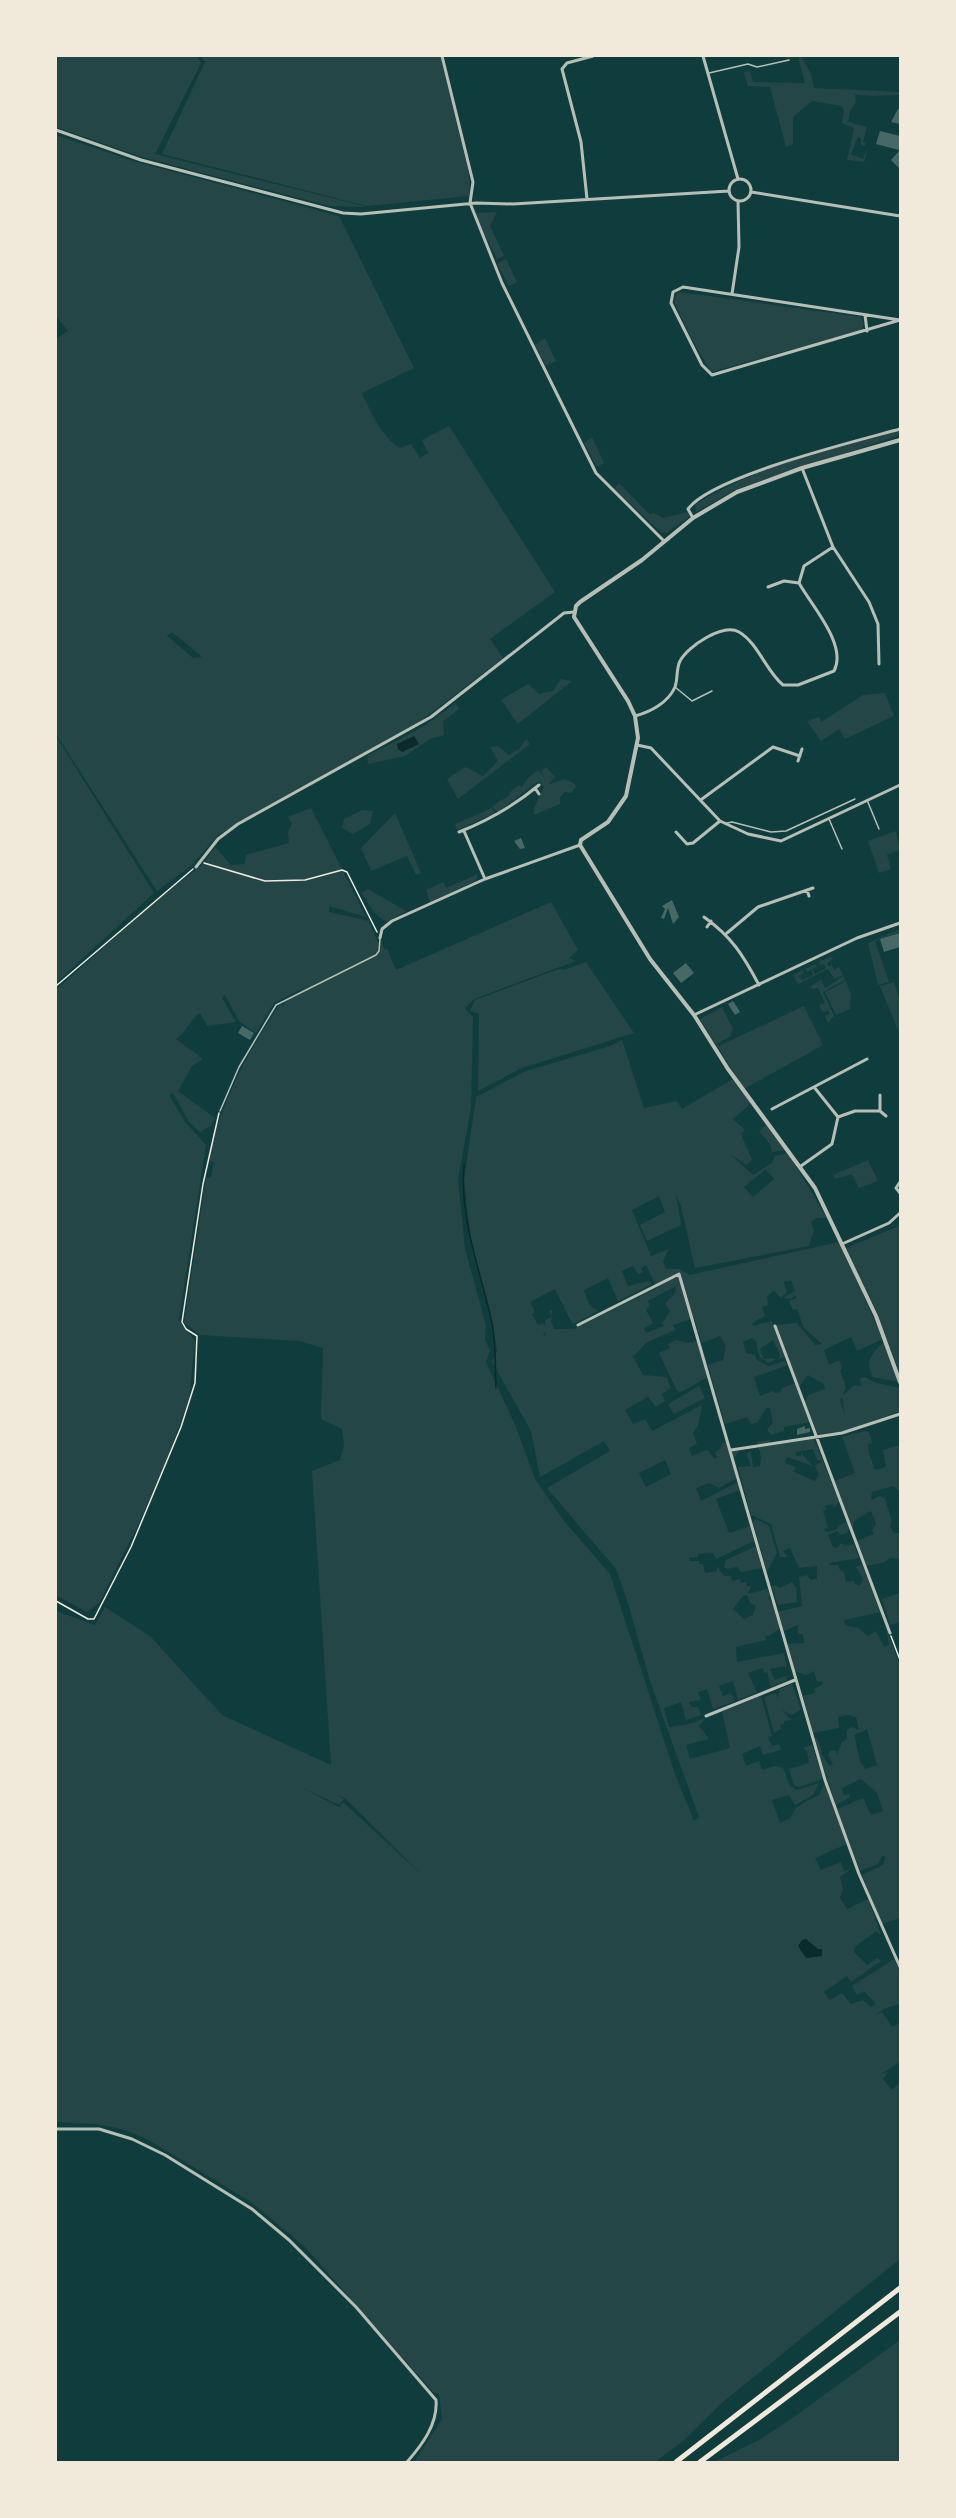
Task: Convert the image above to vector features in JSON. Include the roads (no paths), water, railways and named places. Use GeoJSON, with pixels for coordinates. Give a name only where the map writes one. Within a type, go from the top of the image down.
{"type":"FeatureCollection","features":[{"type":"Feature","properties":{"kind":"highway"},"geometry":{"type":"LineString","coordinates":[[676,2463],[900,2288]]}},
{"type":"Feature","properties":{"kind":"highway"},"geometry":{"type":"LineString","coordinates":[[700,2463],[900,2312]]}},
{"type":"Feature","properties":{"kind":"street"},"geometry":{"type":"LineString","coordinates":[[442,56],[473,182],[470,203],[502,283],[596,473],[664,541]]}},
{"type":"Feature","properties":{"kind":"street"},"geometry":{"type":"LineString","coordinates":[[587,199],[581,142],[562,69],[567,63],[593,56]]}},
{"type":"Feature","properties":{"kind":"street"},"geometry":{"type":"LineString","coordinates":[[704,56],[738,179]]}},
{"type":"Feature","properties":{"kind":"street"},"geometry":{"type":"LineString","coordinates":[[56,130],[141,160],[343,213],[361,214],[470,203],[513,204],[729,190]]}},
{"type":"Feature","properties":{"kind":"street"},"geometry":{"type":"LineString","coordinates":[[738,179],[747,182],[751,192],[745,200],[738,201],[732,197],[729,190],[732,182],[738,179]]}},
{"type":"Feature","properties":{"kind":"street"},"geometry":{"type":"LineString","coordinates":[[751,192],[900,216]]}},
{"type":"Feature","properties":{"kind":"street"},"geometry":{"type":"LineString","coordinates":[[732,294],[739,247],[738,201]]}},
{"type":"Feature","properties":{"kind":"street"},"geometry":{"type":"LineString","coordinates":[[683,287],[900,320],[712,375],[702,366],[671,303],[671,296],[673,292],[683,287]]}},
{"type":"Feature","properties":{"kind":"street"},"geometry":{"type":"LineString","coordinates":[[865,314],[867,331]]}},
{"type":"Feature","properties":{"kind":"street"},"geometry":{"type":"LineString","coordinates":[[693,518],[688,509],[690,506],[705,495],[749,476],[804,455],[900,429]]}},
{"type":"Feature","properties":{"kind":"street"},"geometry":{"type":"LineString","coordinates":[[380,938],[382,929],[393,921],[485,879],[580,845],[586,836],[616,813],[626,796],[638,745],[635,716],[576,621],[574,612],[580,602],[693,518],[736,492],[802,468],[900,440]]}},
{"type":"Feature","properties":{"kind":"street"},"geometry":{"type":"LineString","coordinates":[[802,468],[833,548],[868,602],[878,624],[879,664]]}},
{"type":"Feature","properties":{"kind":"street"},"geometry":{"type":"LineString","coordinates":[[799,583],[804,566],[833,548]]}},
{"type":"Feature","properties":{"kind":"street"},"geometry":{"type":"LineString","coordinates":[[635,716],[653,710],[675,687],[679,662],[688,650],[724,631],[733,630],[745,638],[783,685],[798,685],[834,671],[838,656],[830,634],[820,614],[799,583],[784,581],[768,587]]}},
{"type":"Feature","properties":{"kind":"street"},"geometry":{"type":"LineString","coordinates":[[196,867],[218,839],[238,824],[403,735],[455,701],[564,613],[574,612]]}},
{"type":"Feature","properties":{"kind":"street"},"geometry":{"type":"LineString","coordinates":[[638,745],[651,748],[724,824],[748,834],[784,841],[900,785]]}},
{"type":"Feature","properties":{"kind":"street"},"geometry":{"type":"LineString","coordinates":[[702,799],[773,747],[800,756]]}},
{"type":"Feature","properties":{"kind":"street"},"geometry":{"type":"LineString","coordinates":[[798,761],[802,749]]}},
{"type":"Feature","properties":{"kind":"street"},"geometry":{"type":"LineString","coordinates":[[459,832],[498,816],[539,785]]}},
{"type":"Feature","properties":{"kind":"street"},"geometry":{"type":"LineString","coordinates":[[535,788],[539,794]]}},
{"type":"Feature","properties":{"kind":"street"},"geometry":{"type":"LineString","coordinates":[[676,832],[687,844],[693,843],[720,821]]}},
{"type":"Feature","properties":{"kind":"street"},"geometry":{"type":"LineString","coordinates":[[464,830],[485,879]]}},
{"type":"Feature","properties":{"kind":"street"},"geometry":{"type":"LineString","coordinates":[[580,845],[650,959],[694,1015],[728,1069],[801,1166],[876,1316],[900,1382]]}},
{"type":"Feature","properties":{"kind":"street"},"geometry":{"type":"LineString","coordinates":[[727,933],[758,907],[813,888]]}},
{"type":"Feature","properties":{"kind":"street"},"geometry":{"type":"LineString","coordinates":[[807,890],[809,896]]}},
{"type":"Feature","properties":{"kind":"street"},"geometry":{"type":"LineString","coordinates":[[704,916],[727,933],[745,958],[759,985]]}},
{"type":"Feature","properties":{"kind":"street"},"geometry":{"type":"LineString","coordinates":[[707,927],[711,921]]}},
{"type":"Feature","properties":{"kind":"street"},"geometry":{"type":"LineString","coordinates":[[694,1015],[857,939],[900,923]]}},
{"type":"Feature","properties":{"kind":"street"},"geometry":{"type":"LineString","coordinates":[[772,1109],[867,1059]]}},
{"type":"Feature","properties":{"kind":"street"},"geometry":{"type":"LineString","coordinates":[[814,1087],[838,1117]]}},
{"type":"Feature","properties":{"kind":"street"},"geometry":{"type":"LineString","coordinates":[[880,1095],[880,1111]]}},
{"type":"Feature","properties":{"kind":"street"},"geometry":{"type":"LineString","coordinates":[[783,1104],[785,1108]]}},
{"type":"Feature","properties":{"kind":"street"},"geometry":{"type":"LineString","coordinates":[[838,1117],[855,1111],[880,1111],[886,1116]]}},
{"type":"Feature","properties":{"kind":"street"},"geometry":{"type":"LineString","coordinates":[[801,1166],[832,1144],[838,1117]]}},
{"type":"Feature","properties":{"kind":"street"},"geometry":{"type":"LineString","coordinates":[[900,1182],[896,1188],[900,1193]]}},
{"type":"Feature","properties":{"kind":"street"},"geometry":{"type":"LineString","coordinates":[[842,1244],[889,1223],[900,1213]]}},
{"type":"Feature","properties":{"kind":"street"},"geometry":{"type":"LineString","coordinates":[[578,1325],[679,1274],[825,1780],[859,1874],[900,1967]]}},
{"type":"Feature","properties":{"kind":"street"},"geometry":{"type":"LineString","coordinates":[[775,1326],[890,1633]]}},
{"type":"Feature","properties":{"kind":"street"},"geometry":{"type":"LineString","coordinates":[[731,1450],[842,1433],[900,1414]]}},
{"type":"Feature","properties":{"kind":"street"},"geometry":{"type":"LineString","coordinates":[[706,1716],[795,1680]]}},
{"type":"Feature","properties":{"kind":"street"},"geometry":{"type":"LineString","coordinates":[[56,2128],[99,2129],[140,2143],[165,2155],[252,2209],[289,2240],[356,2307],[436,2400],[437,2410],[428,2435],[407,2463]]}},
{"type":"Feature","properties":{"kind":"lane"},"geometry":{"type":"LineString","coordinates":[[709,74],[748,64],[757,67],[789,60]]}},
{"type":"Feature","properties":{"kind":"lane"},"geometry":{"type":"LineString","coordinates":[[675,687],[692,700],[712,691]]}},
{"type":"Feature","properties":{"kind":"lane"},"geometry":{"type":"LineString","coordinates":[[724,824],[732,822],[771,832],[786,831],[855,799]]}},
{"type":"Feature","properties":{"kind":"lane"},"geometry":{"type":"LineString","coordinates":[[867,799],[879,829]]}},
{"type":"Feature","properties":{"kind":"lane"},"geometry":{"type":"LineString","coordinates":[[828,818],[842,849]]}},
{"type":"Feature","properties":{"kind":"lane"},"geometry":{"type":"LineString","coordinates":[[220,1111],[239,1067],[276,1005],[376,955],[379,951],[380,938]]}},
{"type":"Feature","properties":{"kind":"waterway"},"geometry":{"type":"LineString","coordinates":[[464,1165],[463,1185],[468,1225],[493,1331],[496,1388]]}}]}
